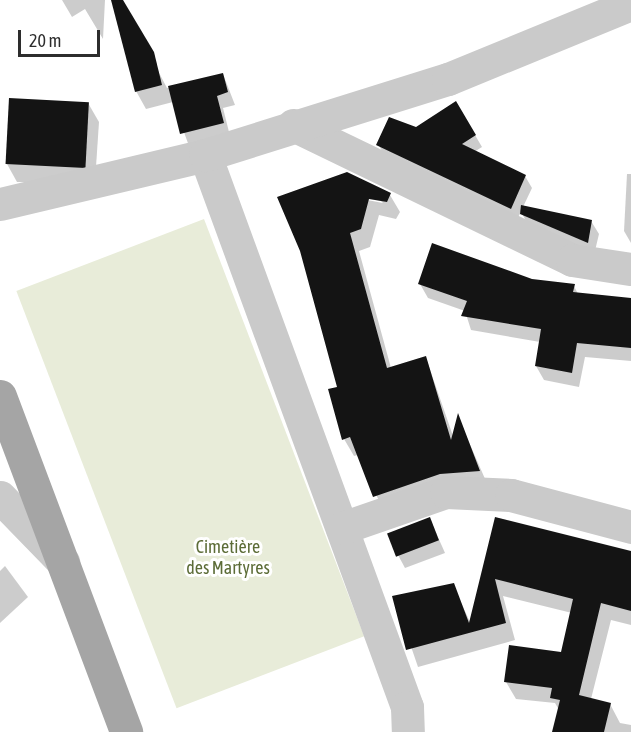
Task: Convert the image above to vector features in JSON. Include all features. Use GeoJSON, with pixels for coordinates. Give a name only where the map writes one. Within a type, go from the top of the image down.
{"type":"FeatureCollection","features":[{"type":"Feature","properties":{"kind":"main road"},"geometry":{"type":"LineString","coordinates":[[0,396],[126,732]]}},
{"type":"Feature","properties":{"kind":"street"},"geometry":{"type":"LineString","coordinates":[[0,230],[14,203],[204,155],[293,124],[448,80],[631,3]]}},
{"type":"Feature","properties":{"kind":"street"},"geometry":{"type":"LineString","coordinates":[[293,124],[572,260],[631,269]]}},
{"type":"Feature","properties":{"kind":"street"},"geometry":{"type":"LineString","coordinates":[[204,155],[407,707],[408,732]]}},
{"type":"Feature","properties":{"kind":"street"},"geometry":{"type":"LineString","coordinates":[[342,528],[446,492],[511,495],[631,526]]}},
{"type":"Feature","properties":{"kind":"street"},"geometry":{"type":"LineString","coordinates":[[0,497],[63,562]]}},
{"type":"Feature","properties":{"kind":"green space","name":"Cimetière des Martyres"},"geometry":{"type":"Polygon","coordinates":[[[204,219],[364,636],[177,708],[16,291],[204,219]]]}},
{"type":"Feature","properties":{"kind":"building"},"geometry":{"type":"Polygon","coordinates":[[[111,0],[123,0],[154,52],[162,85],[135,92],[111,0]]]}},
{"type":"Feature","properties":{"kind":"building"},"geometry":{"type":"Polygon","coordinates":[[[223,73],[228,92],[217,96],[224,123],[180,134],[168,86],[223,73]]]}},
{"type":"Feature","properties":{"kind":"building"},"geometry":{"type":"Polygon","coordinates":[[[9,98],[89,102],[85,168],[6,164],[9,98]]]}},
{"type":"Feature","properties":{"kind":"building"},"geometry":{"type":"Polygon","coordinates":[[[456,101],[476,135],[462,144],[526,175],[511,209],[376,145],[389,117],[416,127],[456,101]]]}},
{"type":"Feature","properties":{"kind":"building"},"geometry":{"type":"Polygon","coordinates":[[[347,172],[391,193],[387,202],[369,199],[361,229],[350,233],[387,368],[426,356],[451,440],[458,413],[480,471],[440,474],[373,497],[350,437],[342,440],[328,389],[337,387],[300,251],[277,197],[347,172]]]}},
{"type":"Feature","properties":{"kind":"building"},"geometry":{"type":"Polygon","coordinates":[[[521,205],[592,220],[588,243],[520,214],[521,205]]]}},
{"type":"Feature","properties":{"kind":"building"},"geometry":{"type":"Polygon","coordinates":[[[432,243],[532,279],[575,284],[573,292],[631,298],[631,348],[577,343],[572,373],[535,366],[541,329],[461,316],[467,301],[418,284],[432,243]]]}},
{"type":"Feature","properties":{"kind":"building"},"geometry":{"type":"Polygon","coordinates":[[[430,517],[439,540],[396,557],[387,533],[430,517]]]}},
{"type":"Feature","properties":{"kind":"building"},"geometry":{"type":"Polygon","coordinates":[[[495,517],[631,551],[631,611],[601,603],[579,695],[611,703],[604,732],[552,732],[560,700],[550,698],[552,688],[504,682],[509,645],[561,652],[573,599],[495,579],[506,623],[406,650],[392,596],[454,583],[469,623],[495,517]]]}}]}
